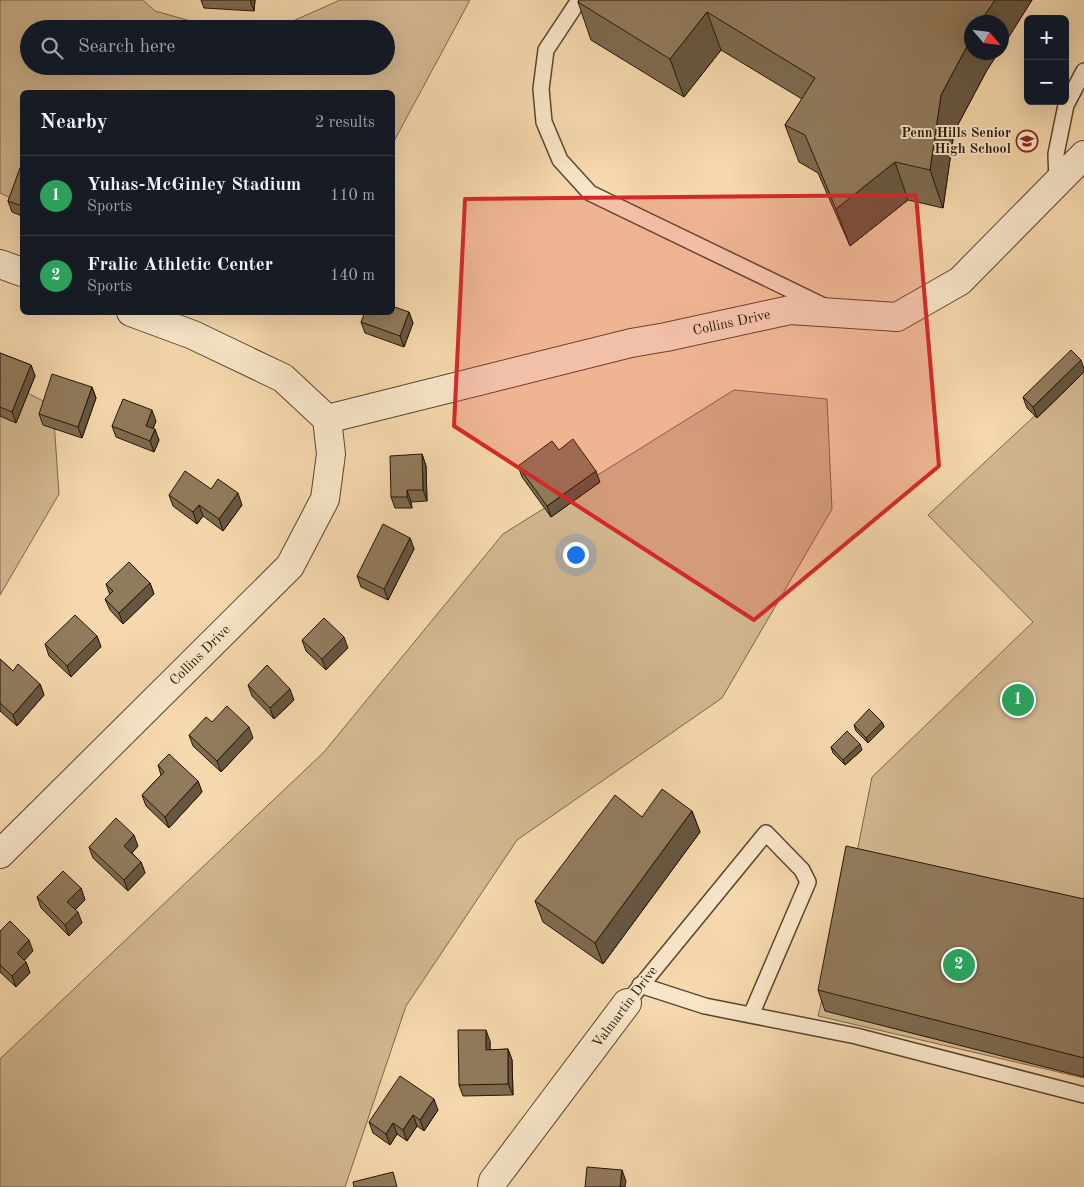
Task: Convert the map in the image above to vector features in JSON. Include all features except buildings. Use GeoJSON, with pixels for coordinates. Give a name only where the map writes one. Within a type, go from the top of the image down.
{"type":"FeatureCollection","features":[{"type":"Feature","properties":{"kind":"street","name":"Collins Drive"},"geometry":{"type":"LineString","coordinates":[[0,854],[290,566],[326,499],[331,454],[328,419],[631,343],[790,310],[897,316],[960,281],[1084,155]]}},
{"type":"Feature","properties":{"kind":"street"},"geometry":{"type":"LineString","coordinates":[[0,264],[20,271]]}},
{"type":"Feature","properties":{"kind":"street"},"geometry":{"type":"LineString","coordinates":[[139,315],[193,335],[283,378],[328,419]]}},
{"type":"Feature","properties":{"kind":"street","name":"Valmartin Drive"},"geometry":{"type":"LineString","coordinates":[[492,1187],[493,1181],[634,994]]}},
{"type":"Feature","properties":{"kind":"lane"},"geometry":{"type":"LineString","coordinates":[[579,0],[546,50],[544,59],[541,89],[544,122],[560,160],[590,192],[839,313]]}},
{"type":"Feature","properties":{"kind":"lane"},"geometry":{"type":"LineString","coordinates":[[1057,182],[1056,154],[1066,105],[1084,71]]}},
{"type":"Feature","properties":{"kind":"lane","name":"Valmartin Drive"},"geometry":{"type":"LineString","coordinates":[[634,994],[766,833],[802,870],[808,882],[751,1015]]}},
{"type":"Feature","properties":{"kind":"lane"},"geometry":{"type":"LineString","coordinates":[[634,994],[856,1036],[1084,1095]]}},
{"type":"Feature","properties":{"kind":"highlighted area"},"geometry":{"type":"Polygon","coordinates":[[[916,195],[939,466],[754,620],[454,426],[465,199],[916,195]]]}},
{"type":"Feature","properties":{"kind":"shaded area"},"geometry":{"type":"Polygon","coordinates":[[[0,0],[143,0],[155,11],[187,20],[20,20],[20,75],[395,75],[395,20],[295,20],[340,0],[470,0],[395,139],[395,90],[20,90],[20,202],[0,193],[0,0]]]}},
{"type":"Feature","properties":{"kind":"shaded area"},"geometry":{"type":"Polygon","coordinates":[[[1084,370],[1084,1078],[818,1016],[854,867],[872,777],[1033,622],[928,515],[1084,370]]]}},
{"type":"Feature","properties":{"kind":"shaded area"},"geometry":{"type":"Polygon","coordinates":[[[0,379],[53,406],[59,494],[0,595],[0,379]]]}},
{"type":"Feature","properties":{"kind":"shaded area"},"geometry":{"type":"Polygon","coordinates":[[[734,390],[827,399],[832,509],[722,698],[517,840],[406,1006],[345,1187],[0,1187],[0,1059],[324,752],[503,534],[734,390]]]}},
{"type":"Feature","properties":{"kind":"place","name":"Penn Hills Senior High School"},"geometry":{"type":"Point","coordinates":[1027,141]}},
{"type":"Feature","properties":{"kind":"place","name":"Yuhas-McGinley Stadium"},"geometry":{"type":"Point","coordinates":[1018,700]}},
{"type":"Feature","properties":{"kind":"place","name":"Fralic Athletic Center"},"geometry":{"type":"Point","coordinates":[959,965]}}]}
